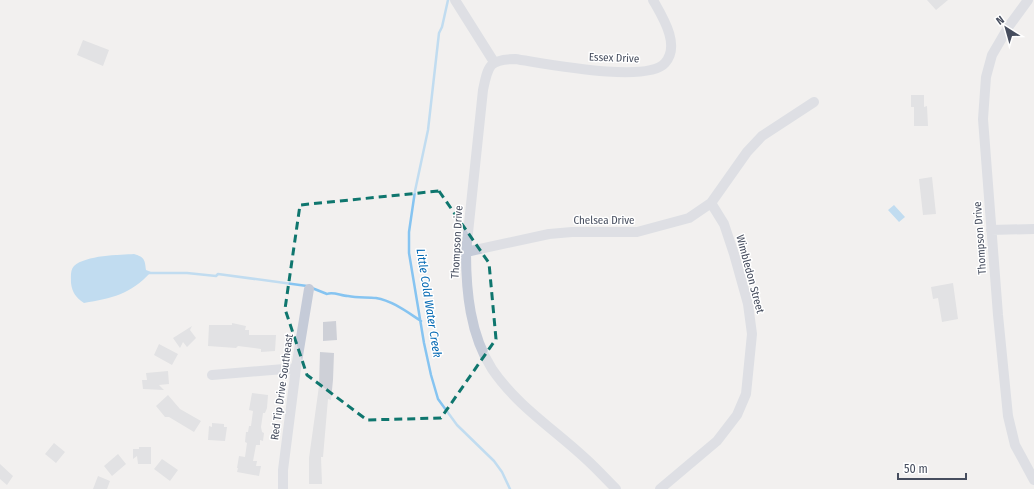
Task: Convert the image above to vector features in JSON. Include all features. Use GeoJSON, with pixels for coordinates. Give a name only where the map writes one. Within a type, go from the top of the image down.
{"type":"FeatureCollection","features":[{"type":"Feature","properties":{"kind":"street"},"geometry":{"type":"LineString","coordinates":[[455,0],[494,62]]}},
{"type":"Feature","properties":{"kind":"street","name":"Essex Drive"},"geometry":{"type":"LineString","coordinates":[[494,62],[500,59],[515,59],[609,72],[634,72],[657,69],[666,62],[671,50],[671,43],[663,19],[653,0]]}},
{"type":"Feature","properties":{"kind":"street","name":"Thompson Drive"},"geometry":{"type":"LineString","coordinates":[[1028,0],[997,45],[986,77],[983,119],[1008,416],[1016,445],[1034,480]]}},
{"type":"Feature","properties":{"kind":"street","name":"Thompson Drive"},"geometry":{"type":"LineString","coordinates":[[494,62],[489,68],[483,90],[466,252],[466,275],[471,314],[479,342],[491,368],[510,393],[586,459],[616,489]]}},
{"type":"Feature","properties":{"kind":"street","name":"Chelsea Drive"},"geometry":{"type":"LineString","coordinates":[[466,252],[549,234],[572,232],[624,233],[649,230],[690,218],[711,203],[754,144],[779,124],[814,102]]}},
{"type":"Feature","properties":{"kind":"street","name":"Wimbledon Street"},"geometry":{"type":"LineString","coordinates":[[660,489],[717,441],[737,415],[746,394],[752,334],[748,304],[724,224],[711,203]]}},
{"type":"Feature","properties":{"kind":"street"},"geometry":{"type":"LineString","coordinates":[[992,230],[1034,229]]}},
{"type":"Feature","properties":{"kind":"street","name":"Red Tip Drive Southeast"},"geometry":{"type":"LineString","coordinates":[[283,489],[283,470],[296,368],[309,289]]}},
{"type":"Feature","properties":{"kind":"street"},"geometry":{"type":"LineString","coordinates":[[212,374],[296,368]]}},
{"type":"Feature","properties":{"kind":"highlighted area"},"geometry":{"type":"Polygon","coordinates":[[[439,191],[489,263],[496,339],[441,418],[367,420],[307,375],[285,309],[300,205],[439,191]]]}},
{"type":"Feature","properties":{"kind":"water"},"geometry":{"type":"Polygon","coordinates":[[[894,205],[905,217],[899,222],[888,210],[894,205]]]}},
{"type":"Feature","properties":{"kind":"water"},"geometry":{"type":"Polygon","coordinates":[[[134,254],[143,259],[146,270],[151,272],[136,286],[128,291],[112,297],[84,303],[75,294],[72,289],[71,272],[74,266],[79,262],[112,255],[134,254]]]}},
{"type":"Feature","properties":{"kind":"building"},"geometry":{"type":"Polygon","coordinates":[[[927,0],[948,0],[936,10],[927,0]]]}},
{"type":"Feature","properties":{"kind":"building"},"geometry":{"type":"Polygon","coordinates":[[[83,40],[109,50],[103,66],[77,55],[83,40]]]}},
{"type":"Feature","properties":{"kind":"building"},"geometry":{"type":"Polygon","coordinates":[[[911,95],[924,95],[924,107],[927,106],[928,126],[914,126],[914,107],[911,107],[911,95]]]}},
{"type":"Feature","properties":{"kind":"building"},"geometry":{"type":"Polygon","coordinates":[[[932,177],[936,214],[923,215],[919,179],[932,177]]]}},
{"type":"Feature","properties":{"kind":"building"},"geometry":{"type":"Polygon","coordinates":[[[953,283],[958,319],[942,322],[938,298],[933,299],[931,287],[953,283]]]}},
{"type":"Feature","properties":{"kind":"building"},"geometry":{"type":"Polygon","coordinates":[[[336,321],[337,340],[323,341],[323,322],[336,321]]]}},
{"type":"Feature","properties":{"kind":"building"},"geometry":{"type":"Polygon","coordinates":[[[232,323],[246,326],[245,330],[249,330],[249,335],[276,335],[275,351],[261,352],[261,349],[238,346],[236,348],[208,346],[209,325],[232,325],[232,323]]]}},
{"type":"Feature","properties":{"kind":"building"},"geometry":{"type":"Polygon","coordinates":[[[192,326],[190,330],[196,338],[187,347],[183,342],[180,348],[173,338],[192,326]]]}},
{"type":"Feature","properties":{"kind":"building"},"geometry":{"type":"Polygon","coordinates":[[[159,344],[178,354],[172,365],[154,355],[159,344]]]}},
{"type":"Feature","properties":{"kind":"building"},"geometry":{"type":"Polygon","coordinates":[[[320,352],[334,353],[333,380],[331,400],[328,399],[323,457],[321,457],[322,484],[309,484],[309,458],[319,386],[320,352]]]}},
{"type":"Feature","properties":{"kind":"building"},"geometry":{"type":"Polygon","coordinates":[[[168,371],[169,384],[159,385],[164,390],[143,389],[142,380],[147,380],[146,373],[168,371]]]}},
{"type":"Feature","properties":{"kind":"building"},"geometry":{"type":"Polygon","coordinates":[[[252,393],[268,395],[267,408],[265,413],[263,413],[261,427],[262,432],[264,433],[263,441],[260,440],[260,445],[256,445],[253,461],[257,461],[256,466],[261,466],[259,476],[237,472],[239,456],[245,457],[247,443],[245,442],[246,432],[248,432],[249,426],[251,426],[253,411],[249,410],[252,393]]]}},
{"type":"Feature","properties":{"kind":"building"},"geometry":{"type":"Polygon","coordinates":[[[168,395],[180,409],[201,421],[194,432],[169,417],[165,417],[156,406],[168,395]]]}},
{"type":"Feature","properties":{"kind":"building"},"geometry":{"type":"Polygon","coordinates":[[[212,423],[224,424],[224,427],[227,427],[225,441],[208,440],[209,426],[212,427],[212,423]]]}},
{"type":"Feature","properties":{"kind":"building"},"geometry":{"type":"Polygon","coordinates":[[[54,443],[65,452],[56,463],[45,454],[54,443]]]}},
{"type":"Feature","properties":{"kind":"building"},"geometry":{"type":"Polygon","coordinates":[[[139,447],[151,447],[151,464],[138,464],[137,456],[133,459],[133,449],[139,449],[139,447]]]}},
{"type":"Feature","properties":{"kind":"building"},"geometry":{"type":"Polygon","coordinates":[[[118,454],[126,464],[112,476],[104,466],[118,454]]]}},
{"type":"Feature","properties":{"kind":"building"},"geometry":{"type":"Polygon","coordinates":[[[162,459],[178,470],[170,481],[154,469],[162,459]]]}},
{"type":"Feature","properties":{"kind":"building"},"geometry":{"type":"Polygon","coordinates":[[[0,464],[13,476],[7,485],[0,479],[0,464]]]}},
{"type":"Feature","properties":{"kind":"building"},"geometry":{"type":"Polygon","coordinates":[[[98,476],[110,481],[107,489],[93,489],[98,476]]]}},
{"type":"Feature","properties":{"kind":"waterway","name":"Little Cold Water Creek"},"geometry":{"type":"LineString","coordinates":[[448,0],[442,27],[439,33],[428,130],[415,191],[409,232],[409,253],[424,343],[438,399],[457,425],[494,461],[502,472],[510,489]]}},
{"type":"Feature","properties":{"kind":"waterway"},"geometry":{"type":"LineString","coordinates":[[148,273],[187,273],[216,276],[218,274],[307,286]]}},
{"type":"Feature","properties":{"kind":"waterway"},"geometry":{"type":"LineString","coordinates":[[312,288],[327,294],[332,293],[351,297],[382,299],[400,307],[421,321]]}}]}
